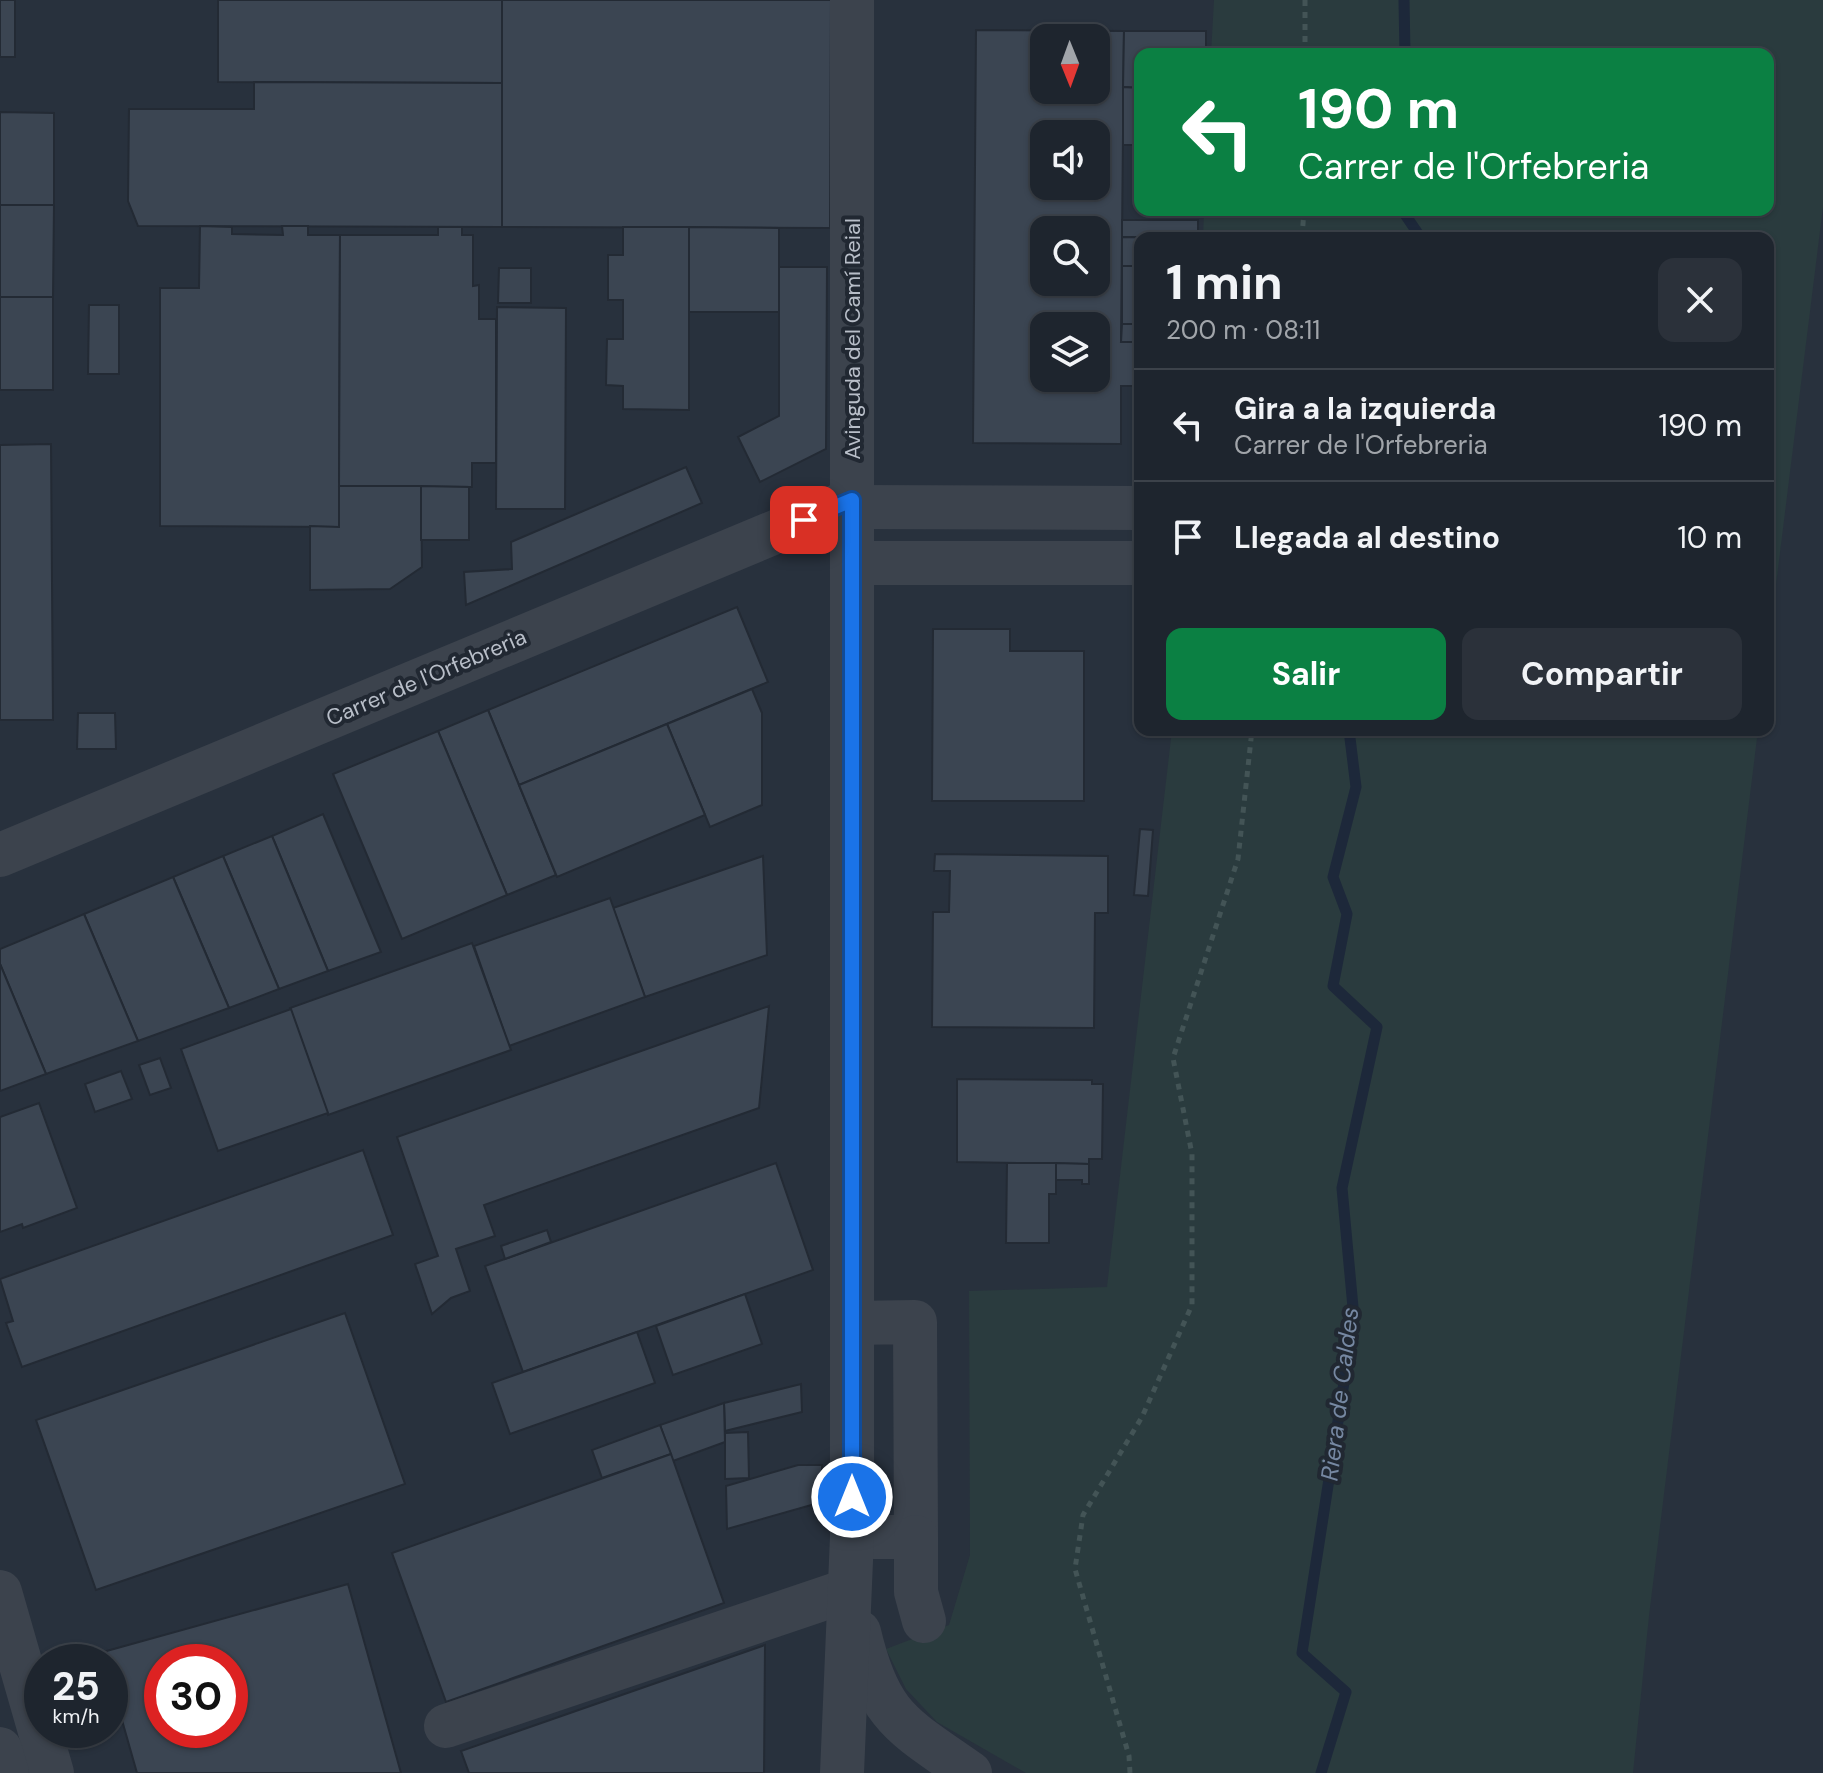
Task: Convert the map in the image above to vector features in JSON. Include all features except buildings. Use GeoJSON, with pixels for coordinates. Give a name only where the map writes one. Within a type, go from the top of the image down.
{"type":"FeatureCollection","features":[{"type":"Feature","properties":{"kind":"street","name":"Avinguda del Camí Reial"},"geometry":{"type":"LineString","coordinates":[[842,1773],[852,1537],[852,0]]}},
{"type":"Feature","properties":{"kind":"street"},"geometry":{"type":"LineString","coordinates":[[852,504],[1134,508]]}},
{"type":"Feature","properties":{"kind":"street","name":"Carrer de l'Orfebreria"},"geometry":{"type":"LineString","coordinates":[[0,855],[852,504]]}},
{"type":"Feature","properties":{"kind":"street"},"geometry":{"type":"LineString","coordinates":[[852,563],[1134,563]]}},
{"type":"Feature","properties":{"kind":"street"},"geometry":{"type":"LineString","coordinates":[[852,1323],[915,1322],[916,1592],[924,1621]]}},
{"type":"Feature","properties":{"kind":"street"},"geometry":{"type":"LineString","coordinates":[[852,1537],[916,1537]]}},
{"type":"Feature","properties":{"kind":"street","name":"Avinguda del Camí Reial"},"geometry":{"type":"LineString","coordinates":[[849,1590],[867,1667],[879,1696],[901,1725],[970,1773]]}},
{"type":"Feature","properties":{"kind":"street"},"geometry":{"type":"LineString","coordinates":[[446,1726],[849,1590]]}},
{"type":"Feature","properties":{"kind":"street"},"geometry":{"type":"LineString","coordinates":[[0,1592],[52,1773]]}},
{"type":"Feature","properties":{"kind":"street"},"geometry":{"type":"LineString","coordinates":[[0,1749],[7,1773]]}},
{"type":"Feature","properties":{"kind":"path"},"geometry":{"type":"LineString","coordinates":[[1305,0],[1305,48]]}},
{"type":"Feature","properties":{"kind":"path"},"geometry":{"type":"LineString","coordinates":[[1130,1773],[1129,1756],[1075,1569],[1083,1515],[1142,1417],[1192,1305],[1192,1154],[1173,1058],[1238,859],[1251,736]]}},
{"type":"Feature","properties":{"kind":"shaded area"},"geometry":{"type":"Polygon","coordinates":[[[1214,0],[1823,0],[1823,207],[1774,601],[1774,232],[1203,232],[1204,216],[1774,216],[1774,48],[1211,48],[1214,0]]]}},
{"type":"Feature","properties":{"kind":"shaded area"},"geometry":{"type":"Polygon","coordinates":[[[1171,736],[1757,736],[1649,1616],[1633,1773],[1026,1773],[937,1722],[906,1689],[886,1649],[949,1625],[970,1555],[969,1291],[1107,1287],[1171,736]]]}},
{"type":"Feature","properties":{"kind":"waterway","name":"Riera de Caldes"},"geometry":{"type":"LineString","coordinates":[[1404,0],[1405,48]]}},
{"type":"Feature","properties":{"kind":"waterway","name":"Riera de Caldes"},"geometry":{"type":"LineString","coordinates":[[1406,216],[1417,232]]}},
{"type":"Feature","properties":{"kind":"waterway","name":"Riera de Caldes"},"geometry":{"type":"LineString","coordinates":[[1321,1773],[1346,1692],[1302,1653],[1354,1318],[1342,1188],[1377,1027],[1333,986],[1347,914],[1333,877],[1356,787],[1350,736]]}},
{"type":"Feature","properties":{"kind":"route"},"geometry":{"type":"LineString","coordinates":[[804,520],[852,500],[852,1497]]}}]}
